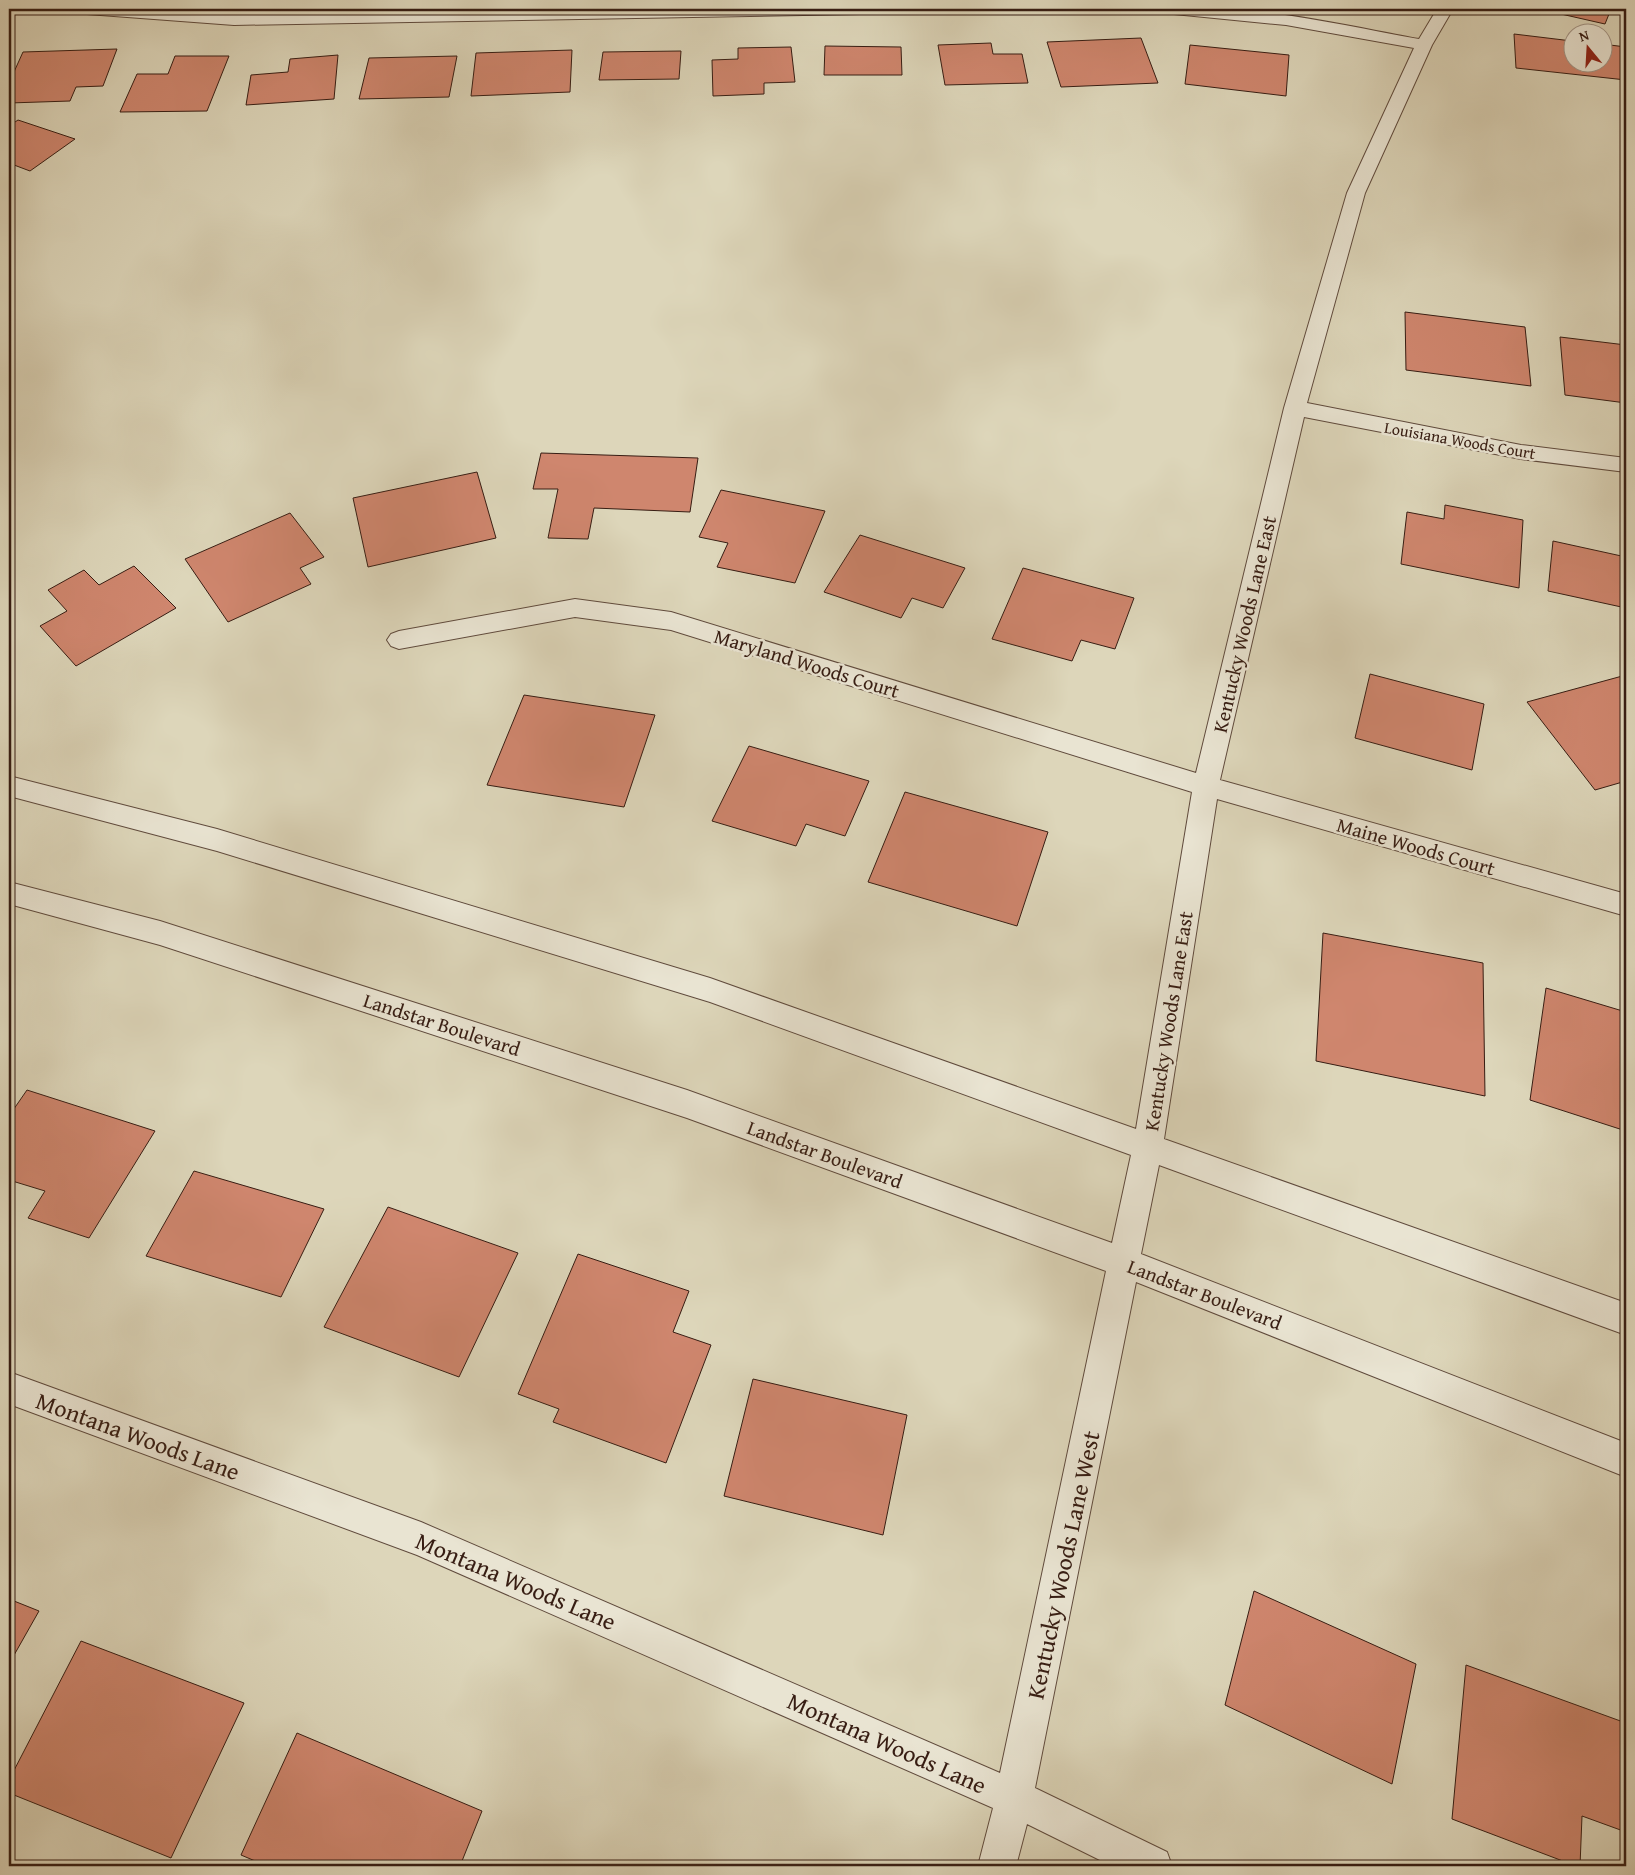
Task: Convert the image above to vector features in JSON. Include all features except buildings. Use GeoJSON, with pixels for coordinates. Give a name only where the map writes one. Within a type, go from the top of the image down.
{"type":"FeatureCollection","features":[{"type":"Feature","properties":{"kind":"street"},"geometry":{"type":"LineString","coordinates":[[87,9],[234,20],[859,9]]}},
{"type":"Feature","properties":{"kind":"street"},"geometry":{"type":"LineString","coordinates":[[1174,9],[1286,20],[1424,45]]}},
{"type":"Feature","properties":{"kind":"street","name":"Kentucky Woods Lane East"},"geometry":{"type":"LineString","coordinates":[[1126,1263],[1148,1146],[1206,786],[1295,408],[1356,193],[1424,45],[1445,9]]}},
{"type":"Feature","properties":{"kind":"street","name":"Louisiana Woods Court"},"geometry":{"type":"LineString","coordinates":[[1295,408],[1521,452],[1626,464]]}},
{"type":"Feature","properties":{"kind":"street","name":"Maryland Woods Court"},"geometry":{"type":"LineString","coordinates":[[399,640],[575,608],[672,621],[1206,786]]}},
{"type":"Feature","properties":{"kind":"street"},"geometry":{"type":"LineString","coordinates":[[9,786],[217,840],[710,990],[1626,1319]]}},
{"type":"Feature","properties":{"kind":"street","name":"Maine Woods Court"},"geometry":{"type":"LineString","coordinates":[[1206,786],[1626,905]]}},
{"type":"Feature","properties":{"kind":"street","name":"Landstar Boulevard"},"geometry":{"type":"LineString","coordinates":[[9,892],[160,933],[688,1104],[1126,1263],[1626,1460]]}},
{"type":"Feature","properties":{"kind":"street","name":"Kentucky Woods Lane West"},"geometry":{"type":"LineString","coordinates":[[997,1866],[1014,1798],[1126,1263]]}},
{"type":"Feature","properties":{"kind":"street","name":"Montana Woods Lane"},"geometry":{"type":"LineString","coordinates":[[9,1388],[421,1539],[1014,1798],[1153,1866]]}}]}
